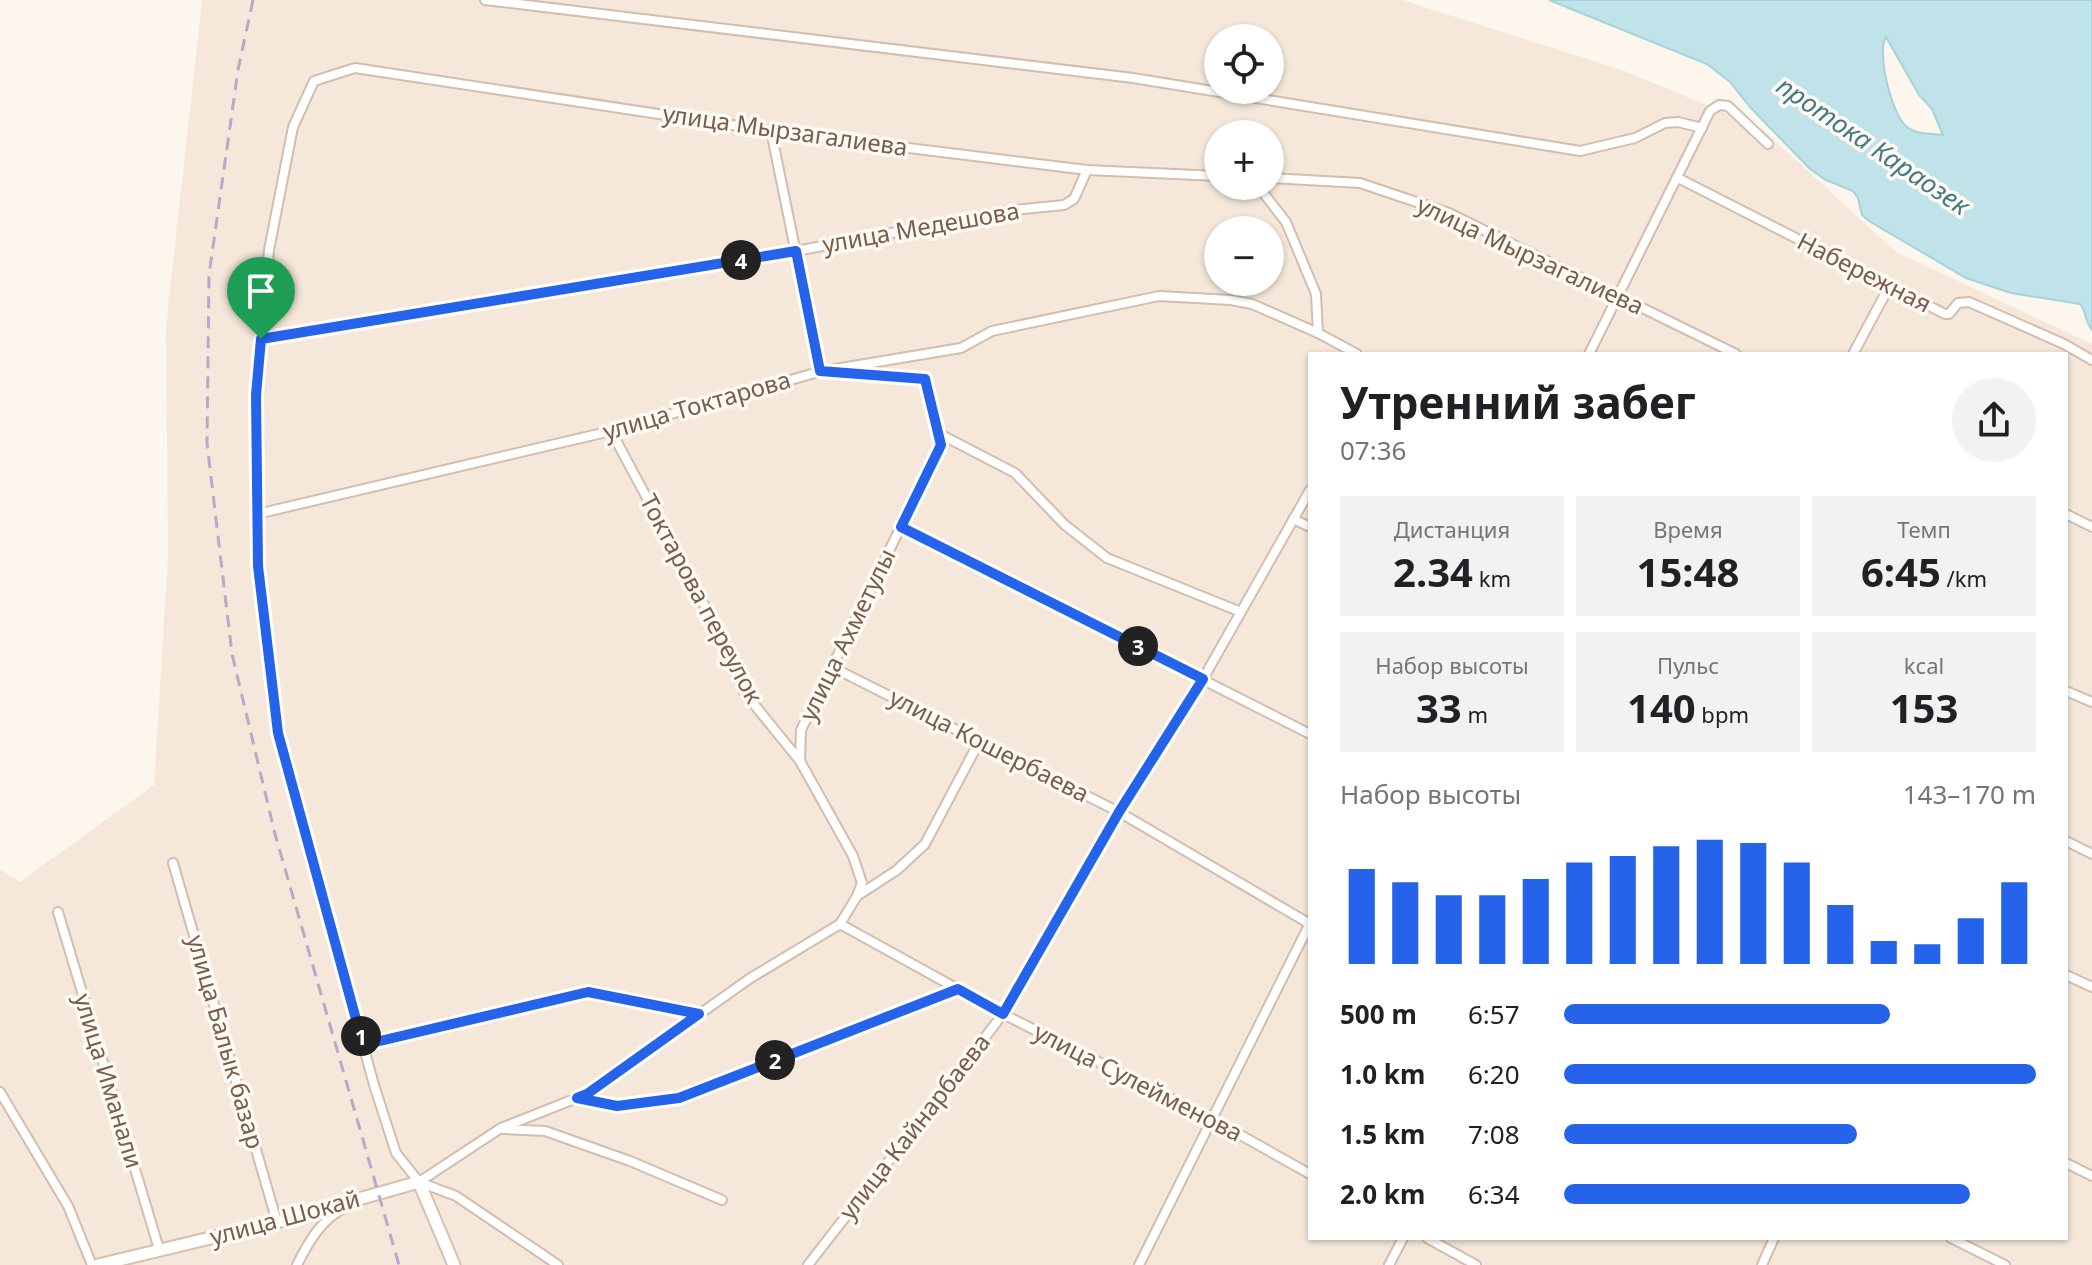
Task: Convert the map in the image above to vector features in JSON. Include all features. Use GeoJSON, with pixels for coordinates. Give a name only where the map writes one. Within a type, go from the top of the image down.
{"type":"FeatureCollection","features":[{"type":"Feature","properties":{"kind":"street"},"geometry":{"type":"LineString","coordinates":[[485,0],[1133,78],[1580,151],[1635,138],[1665,123],[1678,122],[1702,128]]}},
{"type":"Feature","properties":{"kind":"street","name":"улица Мырзагалиева"},"geometry":{"type":"LineString","coordinates":[[261,339],[269,250],[293,127],[314,81],[355,68],[771,131],[1087,170],[1204,175]]}},
{"type":"Feature","properties":{"kind":"street"},"geometry":{"type":"LineString","coordinates":[[1590,352],[1710,111],[1719,105],[1728,106],[1768,144]]}},
{"type":"Feature","properties":{"kind":"street"},"geometry":{"type":"LineString","coordinates":[[771,131],[820,371]]}},
{"type":"Feature","properties":{"kind":"street","name":"улица Медешова"},"geometry":{"type":"LineString","coordinates":[[261,339],[796,251],[1013,210],[1064,205],[1074,199],[1087,170]]}},
{"type":"Feature","properties":{"kind":"street","name":"Набережная"},"geometry":{"type":"LineString","coordinates":[[1678,178],[1945,314],[1949,314],[1958,303],[1969,302],[2064,344],[2092,360]]}},
{"type":"Feature","properties":{"kind":"street","name":"улица Мырзагалиева"},"geometry":{"type":"LineString","coordinates":[[1284,179],[1360,183],[1449,213],[1732,352]]}},
{"type":"Feature","properties":{"kind":"street"},"geometry":{"type":"LineString","coordinates":[[1269,200],[1286,222],[1316,294],[1318,333]]}},
{"type":"Feature","properties":{"kind":"street"},"geometry":{"type":"LineString","coordinates":[[1854,352],[1890,285]]}},
{"type":"Feature","properties":{"kind":"street","name":"улица Токтарова"},"geometry":{"type":"LineString","coordinates":[[257,514],[611,431],[820,371],[961,348],[992,331],[1159,296],[1252,304],[1353,352]]}},
{"type":"Feature","properties":{"kind":"street"},"geometry":{"type":"LineString","coordinates":[[261,339],[256,395],[258,566],[278,733],[363,1045],[396,1153],[419,1182],[454,1265]]}},
{"type":"Feature","properties":{"kind":"street"},"geometry":{"type":"LineString","coordinates":[[2059,352],[2064,344]]}},
{"type":"Feature","properties":{"kind":"street","name":"улица Ахметулы"},"geometry":{"type":"LineString","coordinates":[[800,761],[801,730],[941,445],[925,379],[820,371]]}},
{"type":"Feature","properties":{"kind":"street","name":"Токтарова переулок"},"geometry":{"type":"LineString","coordinates":[[611,431],[716,627],[744,692],[800,761]]}},
{"type":"Feature","properties":{"kind":"street"},"geometry":{"type":"LineString","coordinates":[[938,433],[1015,473],[1065,525],[1107,558],[1241,612]]}},
{"type":"Feature","properties":{"kind":"street","name":"улица Кайнарбаева"},"geometry":{"type":"LineString","coordinates":[[810,1264],[1003,1014],[1119,812],[1203,679],[1308,493]]}},
{"type":"Feature","properties":{"kind":"street"},"geometry":{"type":"LineString","coordinates":[[2068,515],[2092,527]]}},
{"type":"Feature","properties":{"kind":"street"},"geometry":{"type":"LineString","coordinates":[[1293,519],[1308,526]]}},
{"type":"Feature","properties":{"kind":"street"},"geometry":{"type":"LineString","coordinates":[[901,527],[1308,733]]}},
{"type":"Feature","properties":{"kind":"street","name":"улица Кошербаева"},"geometry":{"type":"LineString","coordinates":[[832,667],[1119,812],[1308,923]]}},
{"type":"Feature","properties":{"kind":"street"},"geometry":{"type":"LineString","coordinates":[[2068,692],[2092,702]]}},
{"type":"Feature","properties":{"kind":"street"},"geometry":{"type":"LineString","coordinates":[[857,896],[897,870],[925,844],[980,740]]}},
{"type":"Feature","properties":{"kind":"street"},"geometry":{"type":"LineString","coordinates":[[419,1182],[501,1128],[587,1094],[749,979],[840,924],[862,883],[853,856],[800,761]]}},
{"type":"Feature","properties":{"kind":"street"},"geometry":{"type":"LineString","coordinates":[[2068,842],[2092,854]]}},
{"type":"Feature","properties":{"kind":"street","name":"улица Балык базар"},"geometry":{"type":"LineString","coordinates":[[173,863],[277,1222]]}},
{"type":"Feature","properties":{"kind":"street","name":"улица Иманали"},"geometry":{"type":"LineString","coordinates":[[58,912],[159,1249]]}},
{"type":"Feature","properties":{"kind":"street","name":"улица Сулейменова"},"geometry":{"type":"LineString","coordinates":[[840,924],[1003,1014],[1212,1119],[1308,1173]]}},
{"type":"Feature","properties":{"kind":"street"},"geometry":{"type":"LineString","coordinates":[[1139,1265],[1308,928]]}},
{"type":"Feature","properties":{"kind":"street"},"geometry":{"type":"LineString","coordinates":[[2068,976],[2092,987]]}},
{"type":"Feature","properties":{"kind":"street"},"geometry":{"type":"LineString","coordinates":[[577,1098],[617,1106],[679,1098],[958,989]]}},
{"type":"Feature","properties":{"kind":"street"},"geometry":{"type":"LineString","coordinates":[[363,1045],[588,992],[699,1014]]}},
{"type":"Feature","properties":{"kind":"street"},"geometry":{"type":"LineString","coordinates":[[0,1092],[68,1206],[92,1265]]}},
{"type":"Feature","properties":{"kind":"street"},"geometry":{"type":"LineString","coordinates":[[501,1128],[545,1131],[630,1161],[722,1200]]}},
{"type":"Feature","properties":{"kind":"street"},"geometry":{"type":"LineString","coordinates":[[2068,1164],[2090,1171]]}},
{"type":"Feature","properties":{"kind":"street"},"geometry":{"type":"LineString","coordinates":[[419,1182],[456,1196],[558,1265]]}},
{"type":"Feature","properties":{"kind":"street","name":"улица Шокай"},"geometry":{"type":"LineString","coordinates":[[98,1265],[277,1222],[419,1182]]}},
{"type":"Feature","properties":{"kind":"street"},"geometry":{"type":"LineString","coordinates":[[297,1265],[314,1232],[333,1213],[361,1198]]}},
{"type":"Feature","properties":{"kind":"street"},"geometry":{"type":"LineString","coordinates":[[1389,1265],[1402,1240]]}},
{"type":"Feature","properties":{"kind":"street"},"geometry":{"type":"LineString","coordinates":[[1431,1240],[1476,1265]]}},
{"type":"Feature","properties":{"kind":"street"},"geometry":{"type":"LineString","coordinates":[[1762,1265],[1773,1240]]}},
{"type":"Feature","properties":{"kind":"street"},"geometry":{"type":"LineString","coordinates":[[1955,1240],[2005,1265]]}},
{"type":"Feature","properties":{"kind":"shaded area"},"geometry":{"type":"Polygon","coordinates":[[[202,0],[1402,0],[1625,71],[1761,128],[1896,252],[2092,344],[2092,1265],[0,1265],[0,870],[20,882],[154,785],[168,557],[166,326],[202,0]]]}},
{"type":"Feature","properties":{"kind":"water","name":"протока Караозек"},"geometry":{"type":"Polygon","coordinates":[[[1549,0],[2092,0],[2092,330],[2080,304],[2011,293],[1966,278],[1869,221],[1862,215],[1853,191],[1826,180],[1810,169],[1730,82],[1707,64],[1549,0]],[[1886,37],[1883,45],[1884,69],[1901,121],[1915,131],[1943,135],[1932,109],[1919,95],[1886,37]]]}},
{"type":"Feature","properties":{"kind":"railway"},"geometry":{"type":"LineString","coordinates":[[253,0],[238,70],[209,275],[207,443],[232,654],[275,834],[399,1265]]}},
{"type":"Feature","properties":{"kind":"route"},"geometry":{"type":"LineString","coordinates":[[796,251],[820,371],[925,379],[941,445],[901,527],[1203,679],[1119,812],[1003,1014],[958,989],[679,1098],[617,1106],[577,1098],[699,1014],[588,992],[363,1045],[278,733],[258,566],[256,395],[261,339],[796,251]]}}]}
